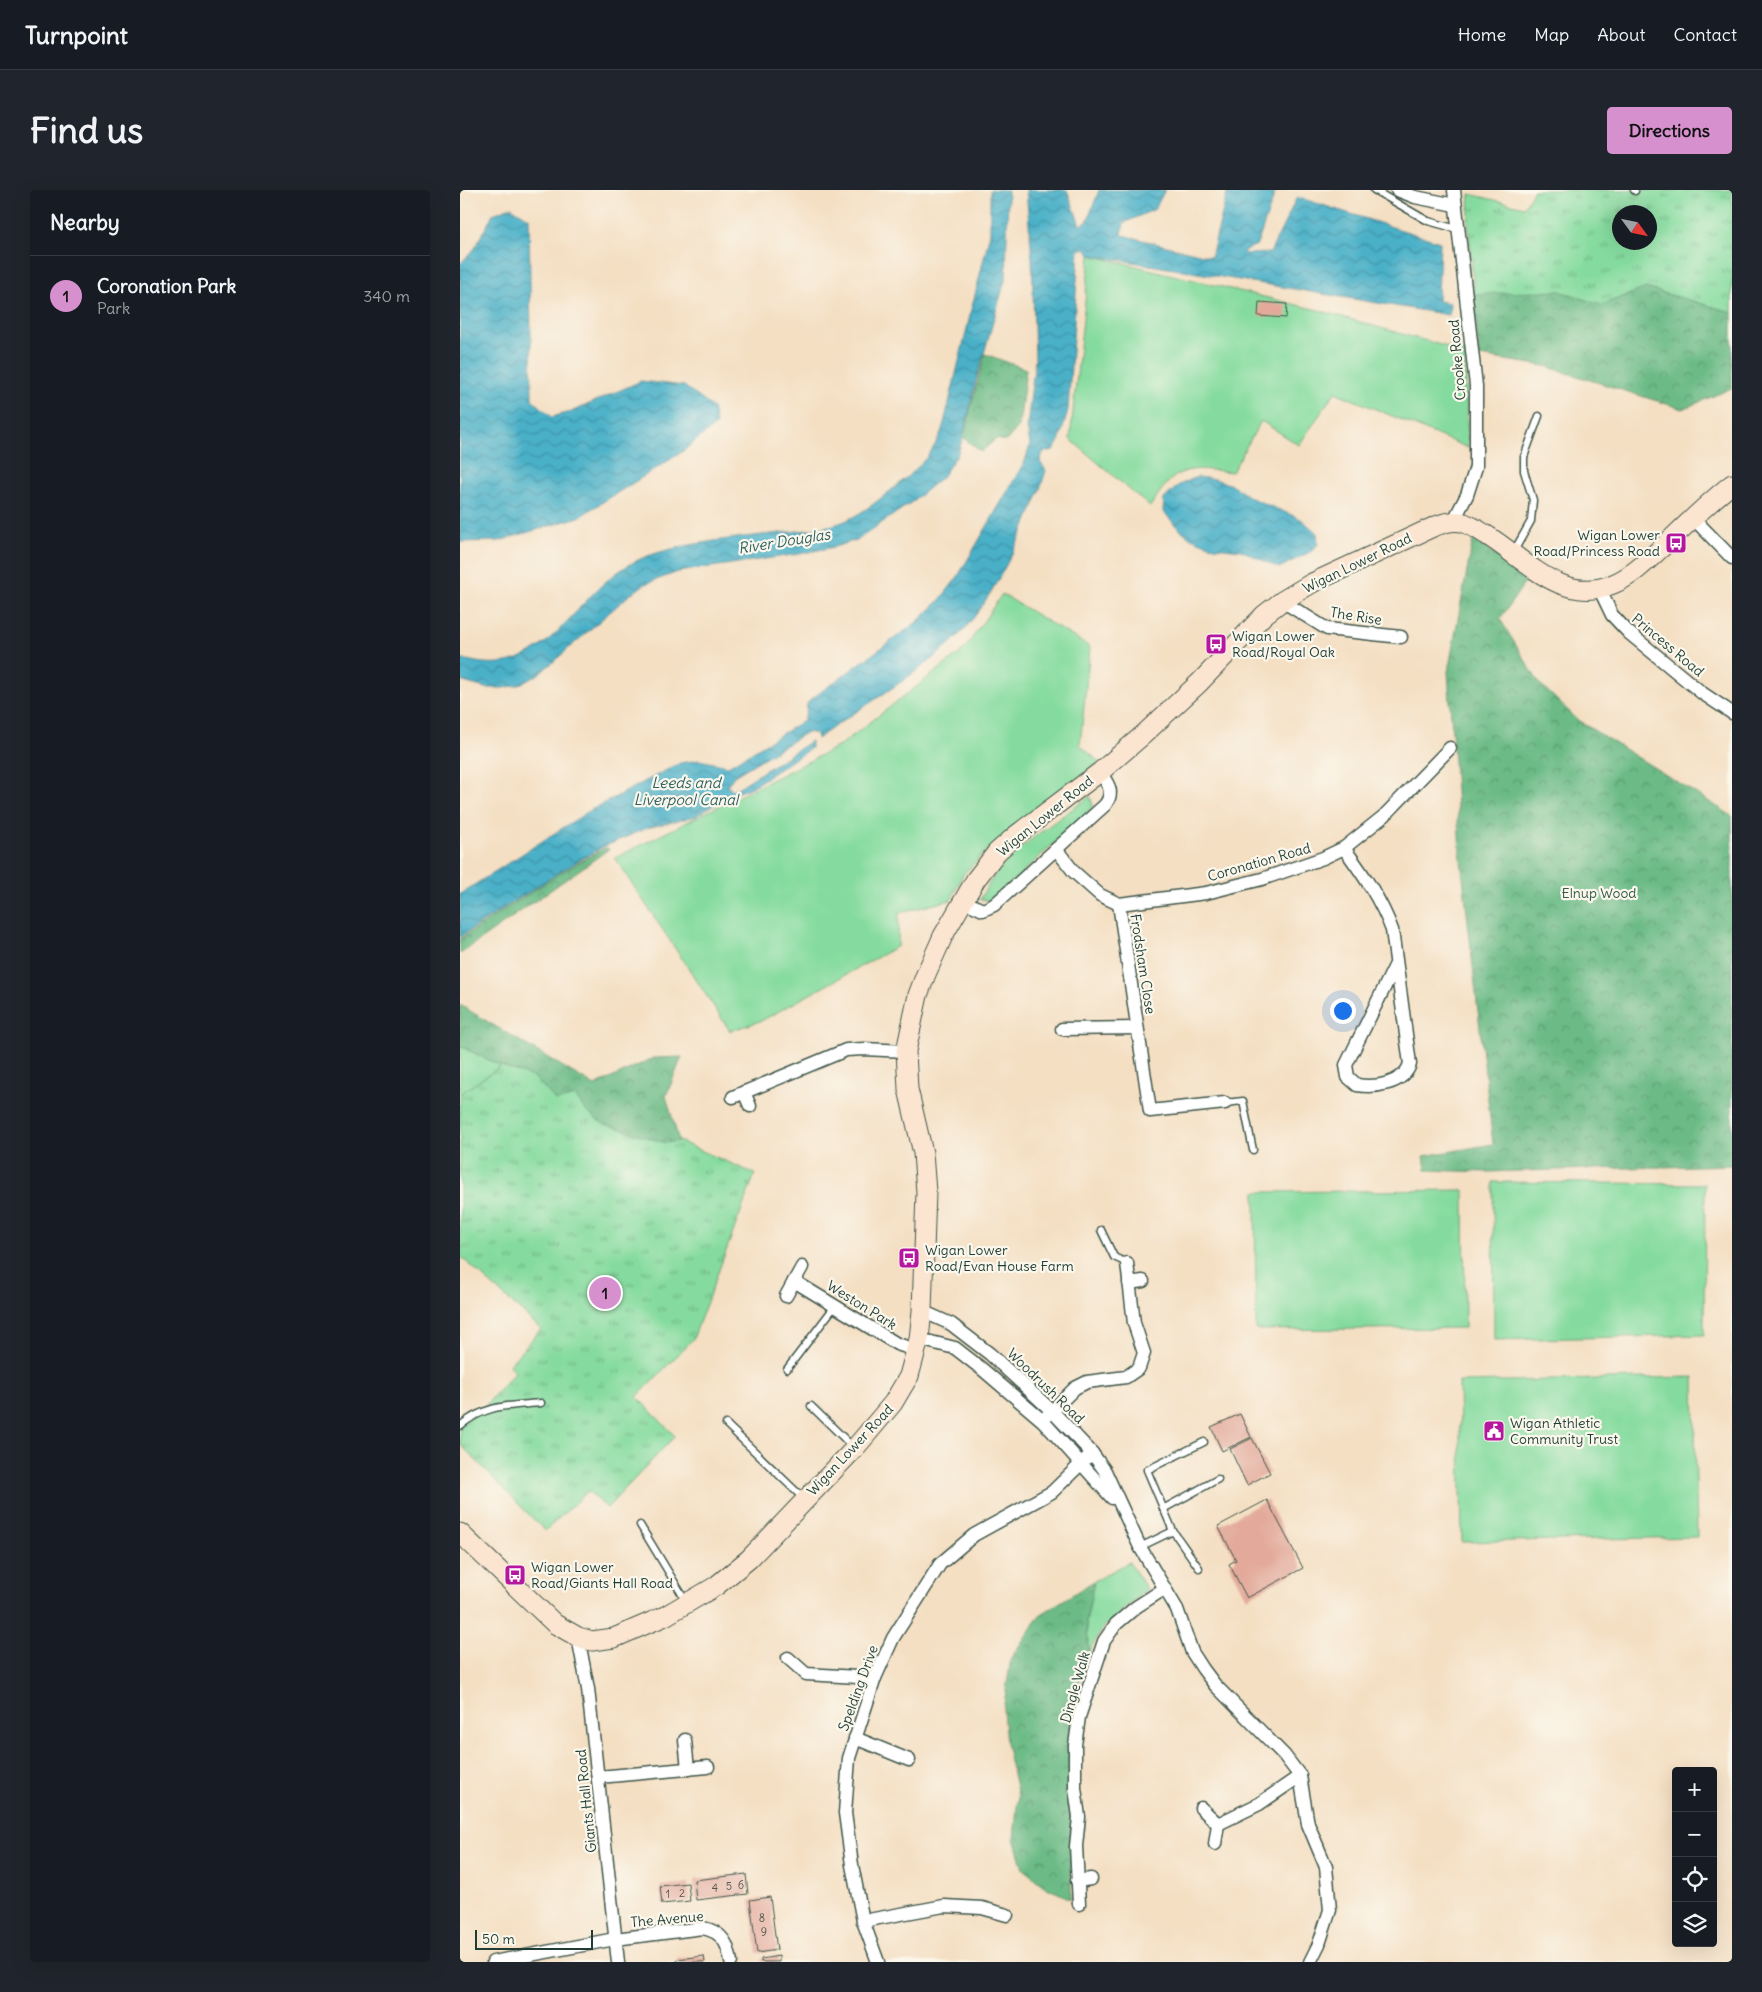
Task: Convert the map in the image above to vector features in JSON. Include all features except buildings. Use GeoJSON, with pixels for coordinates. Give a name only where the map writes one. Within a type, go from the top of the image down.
{"type":"FeatureCollection","features":[{"type":"Feature","properties":{"kind":"main road"},"geometry":{"type":"LineString","coordinates":[[1453,522],[1469,525],[1513,552],[1549,580],[1572,589],[1599,588],[1612,584],[1636,570],[1732,484]]}},
{"type":"Feature","properties":{"kind":"main road","name":"Wigan Lower Road"},"geometry":{"type":"LineString","coordinates":[[460,1533],[566,1632],[592,1641],[614,1638],[645,1626],[688,1604],[734,1572],[855,1448],[901,1392],[909,1376],[917,1345],[922,1311],[926,1173],[908,1089],[906,1051],[918,995],[942,936],[976,879],[997,852],[1100,772],[1182,700],[1264,615],[1282,601],[1312,583],[1414,535],[1442,524],[1453,522]]}},
{"type":"Feature","properties":{"kind":"street"},"geometry":{"type":"LineString","coordinates":[[1397,190],[1415,197],[1455,195]]}},
{"type":"Feature","properties":{"kind":"street","name":"Crooke Road"},"geometry":{"type":"LineString","coordinates":[[1453,522],[1468,494],[1476,467],[1476,386],[1457,230],[1455,195]]}},
{"type":"Feature","properties":{"kind":"street"},"geometry":{"type":"LineString","coordinates":[[1693,518],[1732,558]]}},
{"type":"Feature","properties":{"kind":"street","name":"Princess Road"},"geometry":{"type":"LineString","coordinates":[[1599,588],[1612,616],[1629,633],[1702,693],[1732,713]]}},
{"type":"Feature","properties":{"kind":"street","name":"The Rise"},"geometry":{"type":"LineString","coordinates":[[1282,601],[1327,629],[1401,637]]}},
{"type":"Feature","properties":{"kind":"street","name":"Coronation Road"},"geometry":{"type":"LineString","coordinates":[[1119,904],[1206,893],[1262,879],[1324,858],[1344,848],[1384,816],[1450,748]]}},
{"type":"Feature","properties":{"kind":"street"},"geometry":{"type":"LineString","coordinates":[[962,901],[977,909],[989,909],[1109,800],[1110,786],[1100,772]]}},
{"type":"Feature","properties":{"kind":"street"},"geometry":{"type":"LineString","coordinates":[[1344,848],[1368,882],[1386,913],[1392,930],[1410,1064],[1408,1069],[1396,1081],[1357,1085],[1348,1077],[1346,1065],[1396,964]]}},
{"type":"Feature","properties":{"kind":"street"},"geometry":{"type":"LineString","coordinates":[[1056,849],[1074,872],[1100,895],[1119,904]]}},
{"type":"Feature","properties":{"kind":"street","name":"Frodsham Close"},"geometry":{"type":"LineString","coordinates":[[1119,904],[1150,1111],[1225,1103]]}},
{"type":"Feature","properties":{"kind":"street","name":"Frodsham Close"},"geometry":{"type":"LineString","coordinates":[[1062,1030],[1137,1028]]}},
{"type":"Feature","properties":{"kind":"street"},"geometry":{"type":"LineString","coordinates":[[750,1106],[739,1095],[846,1050],[864,1048],[906,1051]]}},
{"type":"Feature","properties":{"kind":"street"},"geometry":{"type":"LineString","coordinates":[[1047,1416],[1075,1388],[1087,1382],[1126,1377],[1139,1368],[1144,1352],[1134,1323],[1127,1264]]}},
{"type":"Feature","properties":{"kind":"street"},"geometry":{"type":"LineString","coordinates":[[786,1296],[802,1267]]}},
{"type":"Feature","properties":{"kind":"street","name":"Weston Park"},"geometry":{"type":"LineString","coordinates":[[794,1281],[897,1344],[917,1345]]}},
{"type":"Feature","properties":{"kind":"street"},"geometry":{"type":"LineString","coordinates":[[1129,1283],[1142,1281]]}},
{"type":"Feature","properties":{"kind":"street","name":"Woodrush Road"},"geometry":{"type":"LineString","coordinates":[[922,1311],[951,1324],[990,1354],[1088,1458],[1105,1471],[1121,1510],[1164,1588]]}},
{"type":"Feature","properties":{"kind":"street","name":"Woodrush Road"},"geometry":{"type":"LineString","coordinates":[[917,1345],[955,1348],[1047,1416]]}},
{"type":"Feature","properties":{"kind":"street","name":"Spelding Drive"},"geometry":{"type":"LineString","coordinates":[[878,1962],[863,1921],[852,1865],[845,1813],[849,1758],[875,1678],[893,1638],[940,1564],[974,1535],[1052,1492],[1088,1458]]}},
{"type":"Feature","properties":{"kind":"street"},"geometry":{"type":"LineString","coordinates":[[1164,1588],[1177,1609],[1192,1652],[1203,1669],[1215,1685],[1284,1755],[1300,1776],[1308,1824],[1326,1867],[1330,1910],[1319,1944],[1310,1962]]}},
{"type":"Feature","properties":{"kind":"street","name":"Dingle Walk"},"geometry":{"type":"LineString","coordinates":[[1079,1904],[1076,1846],[1079,1818],[1075,1788],[1075,1745],[1079,1717],[1104,1641],[1116,1624],[1136,1606],[1164,1588]]}},
{"type":"Feature","properties":{"kind":"street","name":"Giants Hall Road"},"geometry":{"type":"LineString","coordinates":[[578,1637],[588,1689],[599,1777],[618,1962]]}},
{"type":"Feature","properties":{"kind":"street"},"geometry":{"type":"LineString","coordinates":[[788,1658],[806,1674],[875,1678]]}},
{"type":"Feature","properties":{"kind":"street"},"geometry":{"type":"LineString","coordinates":[[855,1738],[909,1760]]}},
{"type":"Feature","properties":{"kind":"street"},"geometry":{"type":"LineString","coordinates":[[685,1740],[688,1769]]}},
{"type":"Feature","properties":{"kind":"street"},"geometry":{"type":"LineString","coordinates":[[599,1777],[708,1767]]}},
{"type":"Feature","properties":{"kind":"street"},"geometry":{"type":"LineString","coordinates":[[1218,1824],[1258,1804],[1300,1776]]}},
{"type":"Feature","properties":{"kind":"street"},"geometry":{"type":"LineString","coordinates":[[1201,1808],[1218,1824]]}},
{"type":"Feature","properties":{"kind":"street"},"geometry":{"type":"LineString","coordinates":[[1215,1844],[1218,1824]]}},
{"type":"Feature","properties":{"kind":"street"},"geometry":{"type":"LineString","coordinates":[[1077,1881],[1091,1879]]}},
{"type":"Feature","properties":{"kind":"street"},"geometry":{"type":"LineString","coordinates":[[863,1921],[944,1906],[982,1908],[1007,1915]]}},
{"type":"Feature","properties":{"kind":"street","name":"The Avenue"},"geometry":{"type":"LineString","coordinates":[[493,1962],[615,1938],[709,1930],[726,1942],[731,1962]]}},
{"type":"Feature","properties":{"kind":"lane"},"geometry":{"type":"LineString","coordinates":[[1374,190],[1428,220],[1457,230]]}},
{"type":"Feature","properties":{"kind":"lane"},"geometry":{"type":"LineString","coordinates":[[1513,552],[1531,521],[1533,500],[1524,471],[1524,456],[1539,416]]}},
{"type":"Feature","properties":{"kind":"lane"},"geometry":{"type":"LineString","coordinates":[[1225,1103],[1243,1101],[1253,1150]]}},
{"type":"Feature","properties":{"kind":"lane"},"geometry":{"type":"LineString","coordinates":[[1101,1230],[1114,1258],[1127,1264]]}},
{"type":"Feature","properties":{"kind":"lane"},"geometry":{"type":"LineString","coordinates":[[788,1369],[835,1306]]}},
{"type":"Feature","properties":{"kind":"lane"},"geometry":{"type":"LineString","coordinates":[[460,1426],[473,1415],[484,1410],[541,1403]]}},
{"type":"Feature","properties":{"kind":"lane"},"geometry":{"type":"LineString","coordinates":[[811,1406],[855,1448]]}},
{"type":"Feature","properties":{"kind":"lane"},"geometry":{"type":"LineString","coordinates":[[726,1424],[804,1499]]}},
{"type":"Feature","properties":{"kind":"lane"},"geometry":{"type":"LineString","coordinates":[[1199,1568],[1173,1531],[1147,1470],[1204,1442]]}},
{"type":"Feature","properties":{"kind":"lane"},"geometry":{"type":"LineString","coordinates":[[1163,1508],[1218,1480]]}},
{"type":"Feature","properties":{"kind":"lane"},"geometry":{"type":"LineString","coordinates":[[640,1524],[688,1604]]}},
{"type":"Feature","properties":{"kind":"lane"},"geometry":{"type":"LineString","coordinates":[[1140,1547],[1173,1531]]}},
{"type":"Feature","properties":{"kind":"green space"},"geometry":{"type":"Polygon","coordinates":[[[1534,190],[1732,190],[1732,312],[1646,288],[1601,305],[1560,291],[1474,294],[1468,224],[1470,194],[1524,207],[1534,190]]]}},
{"type":"Feature","properties":{"kind":"green space"},"geometry":{"type":"Polygon","coordinates":[[[1090,255],[1318,310],[1465,352],[1468,448],[1335,392],[1299,445],[1261,421],[1232,472],[1203,469],[1184,472],[1175,476],[1167,483],[1150,507],[1070,439],[1090,255]]]}},
{"type":"Feature","properties":{"kind":"green space"},"geometry":{"type":"Polygon","coordinates":[[[1645,288],[1732,312],[1732,388],[1683,409],[1545,366],[1479,356],[1474,294],[1560,291],[1601,305],[1645,288]]]}},
{"type":"Feature","properties":{"kind":"green space"},"geometry":{"type":"Polygon","coordinates":[[[985,354],[1026,369],[1019,426],[1006,441],[996,439],[981,452],[963,437],[985,354]]]}},
{"type":"Feature","properties":{"kind":"green space","name":"Elnup Wood"},"geometry":{"type":"Polygon","coordinates":[[[1473,539],[1528,578],[1500,619],[1539,683],[1579,721],[1732,816],[1732,1165],[1486,1172],[1426,1170],[1424,1156],[1493,1144],[1460,851],[1448,672],[1473,539]]]}},
{"type":"Feature","properties":{"kind":"green space"},"geometry":{"type":"Polygon","coordinates":[[[1002,594],[1090,647],[1080,745],[1099,762],[986,851],[963,875],[951,900],[899,913],[898,946],[763,1020],[730,1031],[615,858],[839,746],[964,650],[1002,594]]]}},
{"type":"Feature","properties":{"kind":"green space"},"geometry":{"type":"Polygon","coordinates":[[[1090,796],[1093,806],[1088,812],[996,897],[989,900],[980,900],[1000,869],[1013,855],[1090,796]]]}},
{"type":"Feature","properties":{"kind":"green space"},"geometry":{"type":"Polygon","coordinates":[[[605,848],[609,849],[460,954],[460,939],[560,873],[605,848]]]}},
{"type":"Feature","properties":{"kind":"green space"},"geometry":{"type":"Polygon","coordinates":[[[460,1005],[595,1086],[653,1058],[682,1057],[666,1096],[679,1141],[665,1143],[602,1123],[586,1111],[575,1096],[556,1102],[535,1078],[501,1066],[460,1046],[460,1005]]]}},
{"type":"Feature","properties":{"kind":"green space"},"geometry":{"type":"Polygon","coordinates":[[[460,1046],[501,1066],[460,1094],[460,1046]]]}},
{"type":"Feature","properties":{"kind":"green space"},"geometry":{"type":"Polygon","coordinates":[[[501,1066],[535,1078],[556,1101],[575,1096],[586,1111],[602,1123],[665,1143],[679,1141],[755,1174],[693,1339],[637,1397],[675,1436],[607,1508],[588,1491],[545,1531],[460,1444],[460,1420],[471,1408],[484,1407],[515,1372],[509,1365],[541,1329],[460,1256],[460,1094],[501,1066]]]}},
{"type":"Feature","properties":{"kind":"green space"},"geometry":{"type":"Polygon","coordinates":[[[1493,1182],[1705,1184],[1704,1335],[1494,1340],[1493,1182]]]}},
{"type":"Feature","properties":{"kind":"green space"},"geometry":{"type":"Polygon","coordinates":[[[1464,1190],[1465,1328],[1256,1330],[1255,1192],[1464,1190]]]}},
{"type":"Feature","properties":{"kind":"green space"},"geometry":{"type":"Polygon","coordinates":[[[1694,1377],[1697,1537],[1462,1542],[1459,1382],[1694,1377]]]}},
{"type":"Feature","properties":{"kind":"green space"},"geometry":{"type":"Polygon","coordinates":[[[1129,1562],[1147,1589],[1104,1627],[1089,1651],[1086,1622],[1094,1581],[1129,1562]]]}},
{"type":"Feature","properties":{"kind":"green space"},"geometry":{"type":"Polygon","coordinates":[[[1094,1581],[1086,1622],[1089,1651],[1073,1705],[1069,1752],[1072,1823],[1071,1899],[1045,1887],[1023,1869],[1014,1838],[1018,1796],[1006,1743],[1003,1711],[1011,1658],[1040,1615],[1094,1581]]]}},
{"type":"Feature","properties":{"kind":"water","name":"River Douglas"},"geometry":{"type":"Polygon","coordinates":[[[990,190],[1008,190],[1006,277],[976,381],[958,453],[942,477],[912,502],[857,540],[799,554],[678,572],[645,584],[627,597],[536,676],[518,685],[503,688],[485,688],[460,681],[460,658],[490,663],[515,660],[537,649],[556,633],[591,595],[611,577],[649,555],[688,545],[825,527],[845,521],[888,493],[916,469],[933,449],[944,423],[990,233],[990,190]]]}},
{"type":"Feature","properties":{"kind":"water","name":"Leeds and Liverpool Canal"},"geometry":{"type":"Polygon","coordinates":[[[1026,190],[1067,190],[1080,225],[1087,222],[1099,190],[1165,190],[1155,209],[1124,223],[1122,235],[1211,257],[1228,190],[1276,190],[1257,245],[1243,251],[1245,254],[1270,253],[1297,197],[1440,242],[1438,301],[1450,303],[1449,315],[1090,255],[1086,248],[1079,250],[1068,410],[1060,439],[1054,450],[1043,452],[1040,462],[1046,470],[1031,512],[1009,560],[982,606],[955,639],[888,691],[817,739],[816,734],[807,732],[734,776],[727,786],[732,790],[739,787],[811,741],[811,748],[752,787],[729,796],[696,816],[647,828],[603,847],[561,871],[460,937],[460,894],[589,811],[680,763],[699,760],[728,766],[803,721],[807,704],[811,699],[917,622],[939,601],[957,578],[1025,461],[1030,445],[1027,426],[1035,360],[1032,258],[1026,190]]]}},
{"type":"Feature","properties":{"kind":"water"},"geometry":{"type":"Polygon","coordinates":[[[511,207],[529,218],[532,399],[552,417],[571,412],[641,381],[684,386],[713,408],[716,425],[679,454],[579,517],[499,541],[460,542],[460,264],[475,248],[493,214],[511,207]]]}},
{"type":"Feature","properties":{"kind":"water"},"geometry":{"type":"Polygon","coordinates":[[[1197,477],[1215,479],[1234,486],[1249,497],[1301,519],[1317,533],[1318,544],[1312,551],[1279,568],[1241,550],[1214,547],[1191,538],[1178,528],[1163,511],[1164,499],[1179,485],[1197,477]]]}},
{"type":"Feature","properties":{"kind":"place","name":"Wigan Lower Road/Princess Road"},"geometry":{"type":"Point","coordinates":[1676,543]}},
{"type":"Feature","properties":{"kind":"place","name":"Wigan Lower Road/Royal Oak"},"geometry":{"type":"Point","coordinates":[1216,644]}},
{"type":"Feature","properties":{"kind":"place","name":"Wigan Lower Road/Evan House Farm"},"geometry":{"type":"Point","coordinates":[909,1258]}},
{"type":"Feature","properties":{"kind":"place","name":"Coronation Park"},"geometry":{"type":"Point","coordinates":[605,1293]}},
{"type":"Feature","properties":{"kind":"place","name":"Wigan Athletic Community Trust"},"geometry":{"type":"Point","coordinates":[1494,1431]}},
{"type":"Feature","properties":{"kind":"place","name":"Wigan Lower Road/Giants Hall Road"},"geometry":{"type":"Point","coordinates":[515,1575]}}]}
